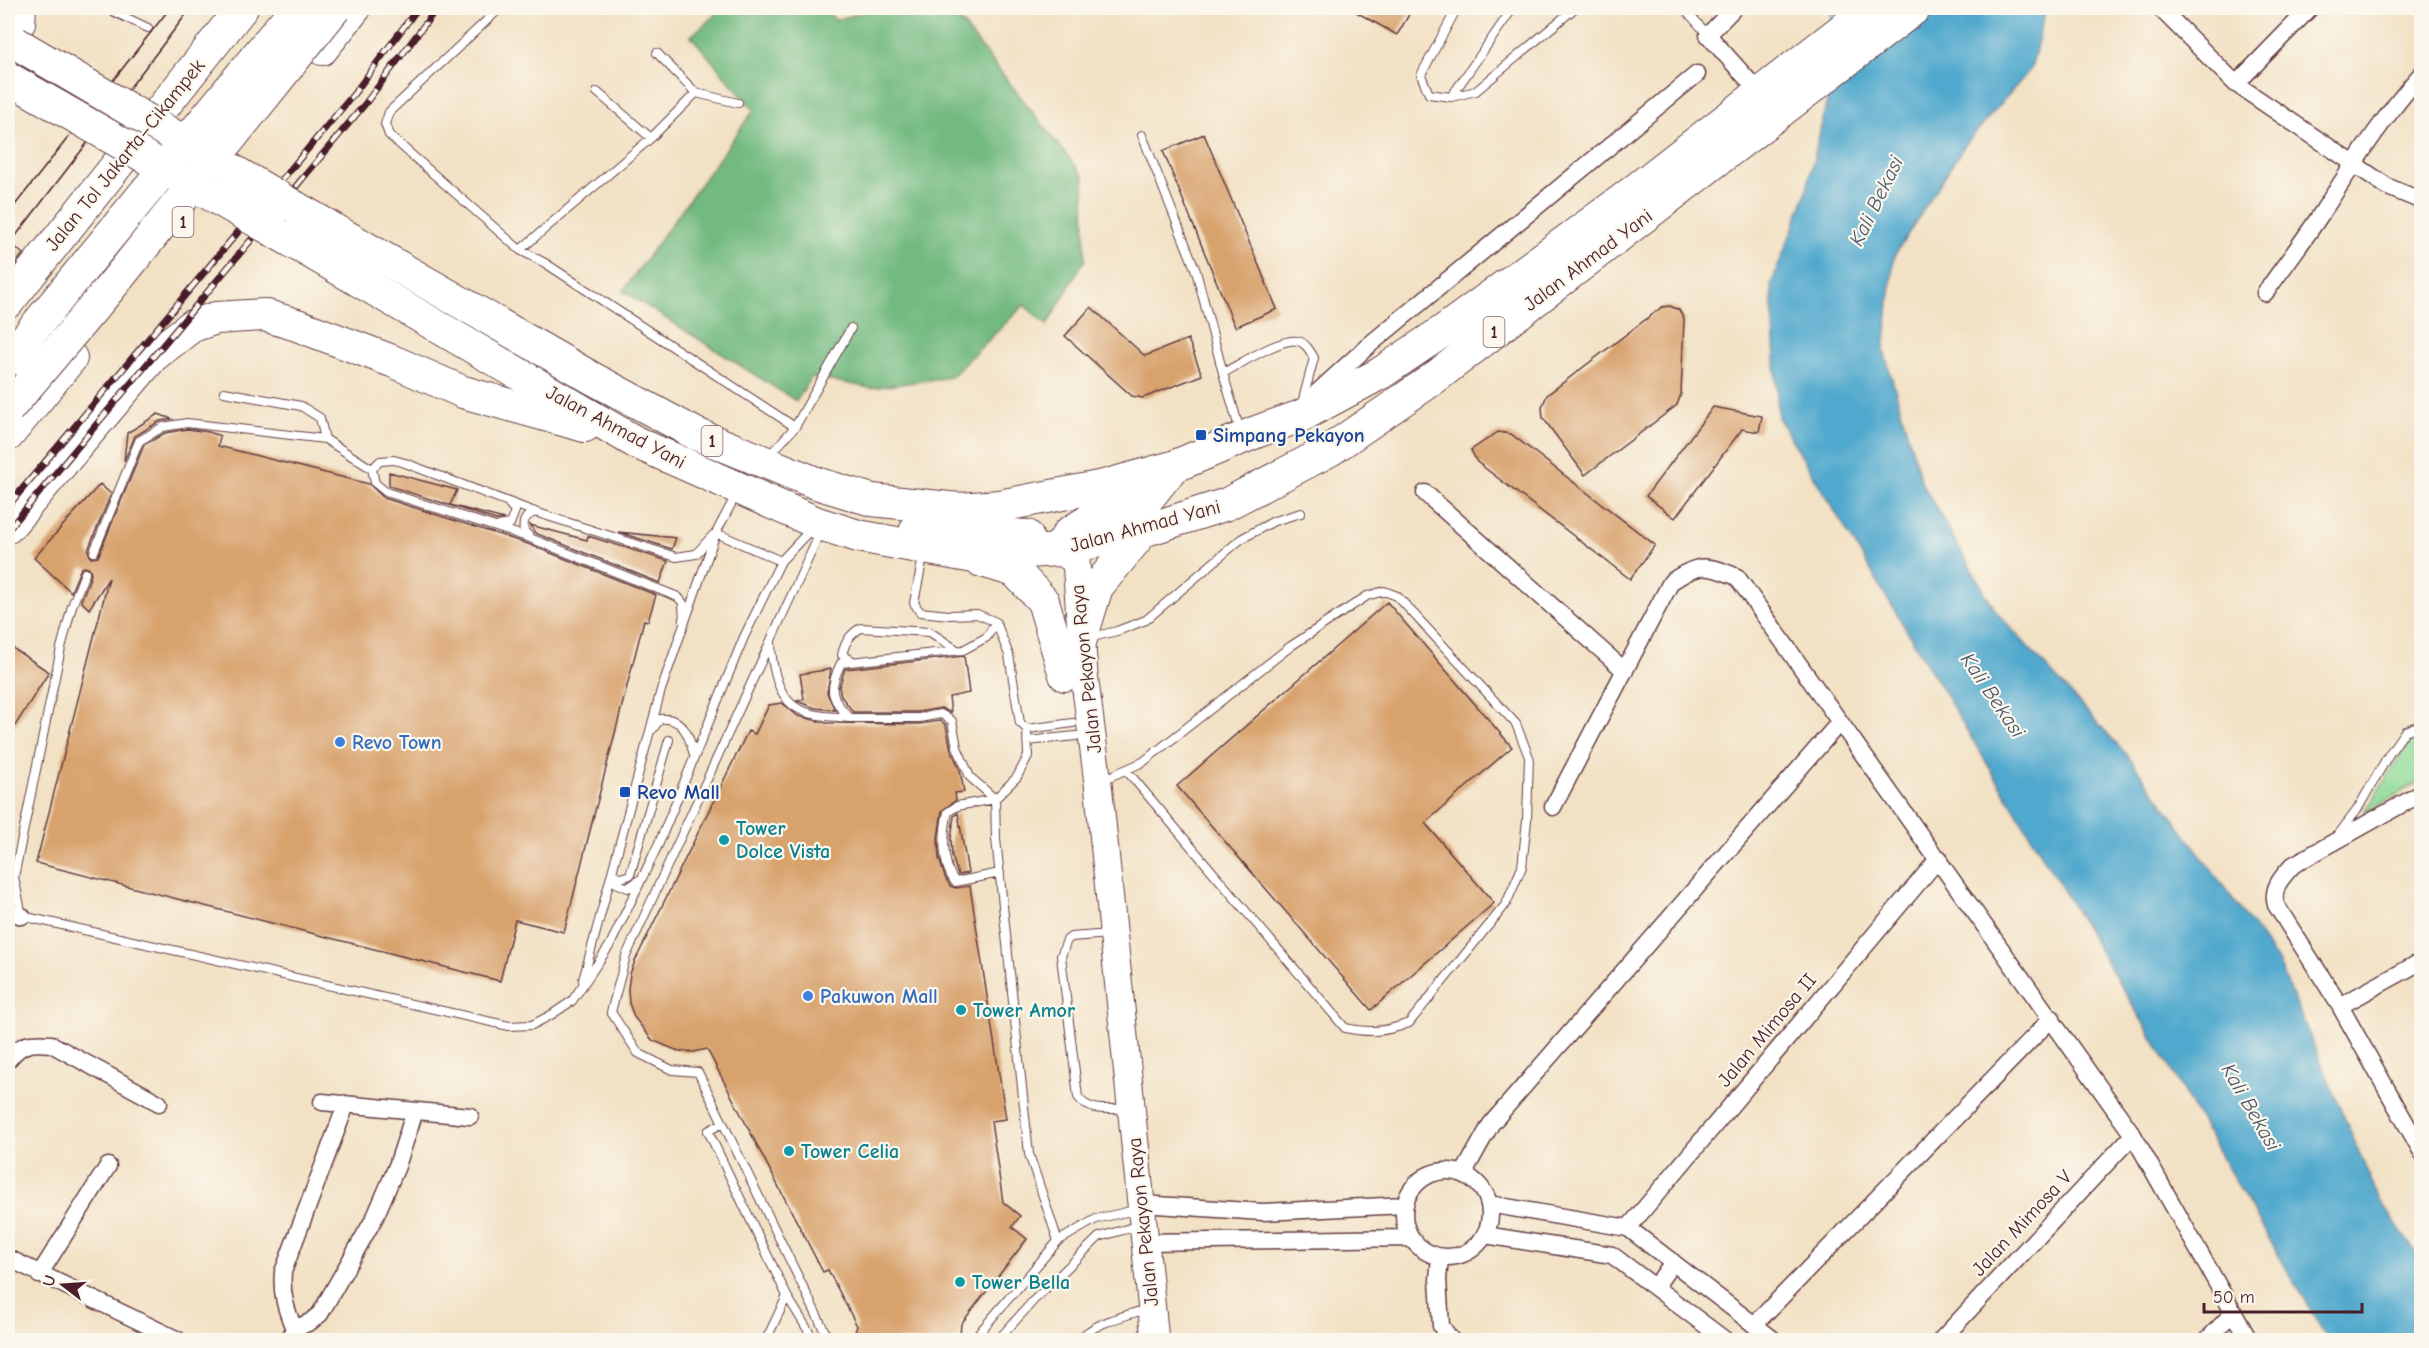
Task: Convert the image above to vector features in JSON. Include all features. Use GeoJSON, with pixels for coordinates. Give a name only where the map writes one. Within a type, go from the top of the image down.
{"type":"FeatureCollection","features":[{"type":"Feature","properties":{"kind":"highway","name":"Jalan Tol Jakarta–Cikampek"},"geometry":{"type":"LineString","coordinates":[[8,302],[242,8]]}},
{"type":"Feature","properties":{"kind":"highway"},"geometry":{"type":"LineString","coordinates":[[8,360],[296,8]]}},
{"type":"Feature","properties":{"kind":"highway","name":"1"},"geometry":{"type":"LineString","coordinates":[[8,409],[115,282],[335,8]]}},
{"type":"Feature","properties":{"kind":"highway","name":"1"},"geometry":{"type":"LineString","coordinates":[[8,435],[142,273],[355,8]]}},
{"type":"Feature","properties":{"kind":"highway"},"geometry":{"type":"LineString","coordinates":[[1249,435],[1300,408],[1450,318],[1639,174],[1750,82],[1804,63],[1839,8]]}},
{"type":"Feature","properties":{"kind":"highway","name":"Jalan Ahmad Yani"},"geometry":{"type":"LineString","coordinates":[[8,78],[637,443],[820,524],[858,536],[968,556],[1058,550],[1143,531],[1227,504],[1330,450],[1432,379],[1870,8]]}},
{"type":"Feature","properties":{"kind":"highway","name":"Jalan Ahmad Yani"},"geometry":{"type":"LineString","coordinates":[[16,28],[295,207],[602,384],[696,434],[816,483],[872,500],[959,509],[1036,501],[1104,486],[1173,467],[1301,416],[1381,372],[1446,329],[1804,63],[1915,8]]}},
{"type":"Feature","properties":{"kind":"highway"},"geometry":{"type":"LineString","coordinates":[[8,527],[153,356],[192,326],[216,318],[264,315],[392,361],[463,392],[637,443]]}},
{"type":"Feature","properties":{"kind":"highway"},"geometry":{"type":"LineString","coordinates":[[763,462],[871,520],[915,529],[1032,537],[1058,550],[1069,533],[1093,518],[1149,497],[1173,467]]}},
{"type":"Feature","properties":{"kind":"highway"},"geometry":{"type":"LineString","coordinates":[[1081,639],[1097,588],[1143,531]]}},
{"type":"Feature","properties":{"kind":"highway"},"geometry":{"type":"LineString","coordinates":[[968,556],[1015,572],[1043,601],[1065,675]]}},
{"type":"Feature","properties":{"kind":"main road","name":"Jalan Pekayon Raya"},"geometry":{"type":"LineString","coordinates":[[1058,550],[1076,561],[1081,639],[1098,783],[1130,1106]]}},
{"type":"Feature","properties":{"kind":"main road","name":"Jalan Pekayon Raya"},"geometry":{"type":"LineString","coordinates":[[1058,550],[1065,675],[1110,934],[1155,1341]]}},
{"type":"Feature","properties":{"kind":"street"},"geometry":{"type":"LineString","coordinates":[[1734,8],[1708,35],[1750,82]]}},
{"type":"Feature","properties":{"kind":"street"},"geometry":{"type":"LineString","coordinates":[[2160,8],[2236,84],[2388,187],[2421,201]]}},
{"type":"Feature","properties":{"kind":"street"},"geometry":{"type":"LineString","coordinates":[[2236,84],[2310,8]]}},
{"type":"Feature","properties":{"kind":"street"},"geometry":{"type":"LineString","coordinates":[[2265,293],[2322,213],[2354,162],[2398,100],[2421,73]]}},
{"type":"Feature","properties":{"kind":"street"},"geometry":{"type":"LineString","coordinates":[[1300,408],[1368,346],[1697,74]]}},
{"type":"Feature","properties":{"kind":"street"},"geometry":{"type":"LineString","coordinates":[[1425,494],[1625,671]]}},
{"type":"Feature","properties":{"kind":"street"},"geometry":{"type":"LineString","coordinates":[[1553,807],[1671,582],[1688,570],[1713,566],[1737,577],[1839,723],[1939,858],[2133,1135],[2249,1341]]}},
{"type":"Feature","properties":{"kind":"street"},"geometry":{"type":"LineString","coordinates":[[1463,1174],[1491,1124],[1839,723]]}},
{"type":"Feature","properties":{"kind":"street"},"geometry":{"type":"LineString","coordinates":[[2421,793],[2293,865],[2276,888],[2273,897],[2340,1006],[2421,1152]]}},
{"type":"Feature","properties":{"kind":"street","name":"Jalan Mimosa II"},"geometry":{"type":"LineString","coordinates":[[1628,1228],[1939,858]]}},
{"type":"Feature","properties":{"kind":"street"},"geometry":{"type":"LineString","coordinates":[[2340,1006],[2421,961]]}},
{"type":"Feature","properties":{"kind":"street"},"geometry":{"type":"LineString","coordinates":[[1754,1325],[2052,1018]]}},
{"type":"Feature","properties":{"kind":"street"},"geometry":{"type":"LineString","coordinates":[[8,1060],[17,1048],[34,1043],[51,1044],[159,1103]]}},
{"type":"Feature","properties":{"kind":"street"},"geometry":{"type":"LineString","coordinates":[[322,1102],[470,1116]]}},
{"type":"Feature","properties":{"kind":"street"},"geometry":{"type":"LineString","coordinates":[[346,1105],[283,1272],[281,1288],[292,1335],[320,1314],[375,1217],[397,1166],[415,1111]]}},
{"type":"Feature","properties":{"kind":"street","name":"Jalan Mimosa V"},"geometry":{"type":"LineString","coordinates":[[1941,1341],[2133,1135]]}},
{"type":"Feature","properties":{"kind":"street"},"geometry":{"type":"LineString","coordinates":[[39,1275],[108,1166]]}},
{"type":"Feature","properties":{"kind":"street"},"geometry":{"type":"LineString","coordinates":[[1445,1171],[1463,1174],[1475,1181],[1484,1191],[1489,1204],[1490,1220],[1485,1235],[1474,1249],[1458,1257],[1440,1258],[1423,1251],[1410,1238],[1404,1222],[1405,1205],[1413,1188],[1427,1176],[1445,1171]]}},
{"type":"Feature","properties":{"kind":"street"},"geometry":{"type":"LineString","coordinates":[[1489,1204],[1628,1228],[1774,1341]]}},
{"type":"Feature","properties":{"kind":"street"},"geometry":{"type":"LineString","coordinates":[[1143,1219],[1405,1205]]}},
{"type":"Feature","properties":{"kind":"street"},"geometry":{"type":"LineString","coordinates":[[1143,1219],[1410,1238]]}},
{"type":"Feature","properties":{"kind":"street"},"geometry":{"type":"LineString","coordinates":[[1485,1235],[1612,1255],[1656,1286],[1725,1341]]}},
{"type":"Feature","properties":{"kind":"street"},"geometry":{"type":"LineString","coordinates":[[8,1258],[178,1341]]}},
{"type":"Feature","properties":{"kind":"street"},"geometry":{"type":"LineString","coordinates":[[1440,1258],[1438,1280],[1442,1326],[1451,1341]]}},
{"type":"Feature","properties":{"kind":"street"},"geometry":{"type":"LineString","coordinates":[[1656,1286],[1673,1262]]}},
{"type":"Feature","properties":{"kind":"street"},"geometry":{"type":"LineString","coordinates":[[2207,1341],[2234,1312]]}},
{"type":"Feature","properties":{"kind":"lane"},"geometry":{"type":"LineString","coordinates":[[106,8],[148,28]]}},
{"type":"Feature","properties":{"kind":"lane"},"geometry":{"type":"LineString","coordinates":[[500,8],[389,112],[385,124],[389,135],[520,250],[545,263],[795,427]]}},
{"type":"Feature","properties":{"kind":"lane"},"geometry":{"type":"LineString","coordinates":[[1457,8],[1421,75],[1430,94],[1451,97],[1476,91],[1575,8]]}},
{"type":"Feature","properties":{"kind":"lane"},"geometry":{"type":"LineString","coordinates":[[1451,97],[1513,8]]}},
{"type":"Feature","properties":{"kind":"lane"},"geometry":{"type":"LineString","coordinates":[[1684,8],[1708,35]]}},
{"type":"Feature","properties":{"kind":"lane"},"geometry":{"type":"LineString","coordinates":[[657,53],[696,93],[738,103]]}},
{"type":"Feature","properties":{"kind":"lane"},"geometry":{"type":"LineString","coordinates":[[597,92],[651,138]]}},
{"type":"Feature","properties":{"kind":"lane"},"geometry":{"type":"LineString","coordinates":[[520,250],[651,138],[696,93]]}},
{"type":"Feature","properties":{"kind":"lane"},"geometry":{"type":"LineString","coordinates":[[1142,135],[1196,271],[1223,373],[1249,435]]}},
{"type":"Feature","properties":{"kind":"lane"},"geometry":{"type":"LineString","coordinates":[[763,462],[795,427],[851,328]]}},
{"type":"Feature","properties":{"kind":"lane"},"geometry":{"type":"LineString","coordinates":[[1223,373],[1281,343],[1296,340],[1305,344],[1314,357],[1300,408]]}},
{"type":"Feature","properties":{"kind":"lane"},"geometry":{"type":"LineString","coordinates":[[224,392],[301,406],[320,418],[325,439]]}},
{"type":"Feature","properties":{"kind":"lane"},"geometry":{"type":"LineString","coordinates":[[94,552],[139,441],[162,427],[187,423],[325,439],[372,469],[375,483],[386,492],[530,538],[678,597],[683,603],[684,623]]}},
{"type":"Feature","properties":{"kind":"lane"},"geometry":{"type":"LineString","coordinates":[[372,469],[380,461],[394,460],[535,512],[676,557],[696,554],[716,533]]}},
{"type":"Feature","properties":{"kind":"lane"},"geometry":{"type":"LineString","coordinates":[[582,986],[661,690],[716,533],[739,490]]}},
{"type":"Feature","properties":{"kind":"lane"},"geometry":{"type":"LineString","coordinates":[[490,525],[503,527],[510,524],[515,511],[504,500]]}},
{"type":"Feature","properties":{"kind":"lane"},"geometry":{"type":"LineString","coordinates":[[530,538],[524,531],[524,520],[535,512]]}},
{"type":"Feature","properties":{"kind":"lane"},"geometry":{"type":"LineString","coordinates":[[1081,639],[1117,631],[1146,620],[1241,538],[1274,521],[1301,513]]}},
{"type":"Feature","properties":{"kind":"lane"},"geometry":{"type":"LineString","coordinates":[[85,573],[72,606],[61,648],[14,877],[15,913],[509,1026],[532,1025],[552,1016],[572,1001],[610,945],[644,874],[744,637],[781,561],[820,524]]}},
{"type":"Feature","properties":{"kind":"lane"},"geometry":{"type":"LineString","coordinates":[[820,524],[772,638],[626,956],[611,1012],[638,1053],[672,1070],[698,1072],[829,1341]]}},
{"type":"Feature","properties":{"kind":"lane"},"geometry":{"type":"LineString","coordinates":[[716,533],[781,561]]}},
{"type":"Feature","properties":{"kind":"lane"},"geometry":{"type":"LineString","coordinates":[[925,549],[914,603],[920,612],[949,615],[977,614],[996,622],[1009,655],[1020,723],[1027,729],[1074,730]]}},
{"type":"Feature","properties":{"kind":"lane"},"geometry":{"type":"LineString","coordinates":[[1098,783],[1143,762],[1291,646],[1367,596],[1384,591],[1397,596],[1516,724],[1528,757],[1527,820],[1522,867],[1506,904],[1409,1023],[1388,1031],[1366,1033],[1345,1028],[1127,771]]}},
{"type":"Feature","properties":{"kind":"lane"},"geometry":{"type":"LineString","coordinates":[[850,718],[838,706],[832,693],[834,677],[841,663],[957,650],[976,644],[987,637],[996,622]]}},
{"type":"Feature","properties":{"kind":"lane"},"geometry":{"type":"LineString","coordinates":[[853,661],[842,655],[844,646],[852,634],[861,628],[930,632],[957,650]]}},
{"type":"Feature","properties":{"kind":"lane"},"geometry":{"type":"LineString","coordinates":[[772,638],[772,666],[783,693],[794,706],[815,714],[850,718],[919,718],[941,714],[952,721],[957,747],[970,777],[995,799],[1000,873],[1029,1154],[1058,1241]]}},
{"type":"Feature","properties":{"kind":"lane"},"geometry":{"type":"LineString","coordinates":[[649,737],[660,719],[678,722],[688,732],[694,755]]}},
{"type":"Feature","properties":{"kind":"lane"},"geometry":{"type":"LineString","coordinates":[[2331,845],[2357,810],[2405,731],[2415,727],[2421,728]]}},
{"type":"Feature","properties":{"kind":"lane"},"geometry":{"type":"LineString","coordinates":[[1000,873],[955,882],[949,874],[945,825],[948,812],[957,806],[995,799],[1017,777],[1028,756],[1027,729]]}},
{"type":"Feature","properties":{"kind":"lane"},"geometry":{"type":"LineString","coordinates":[[1027,741],[1074,730]]}},
{"type":"Feature","properties":{"kind":"lane"},"geometry":{"type":"LineString","coordinates":[[612,873],[621,878],[630,875],[669,740]]}},
{"type":"Feature","properties":{"kind":"lane"},"geometry":{"type":"LineString","coordinates":[[612,873],[616,883],[628,888],[644,874]]}},
{"type":"Feature","properties":{"kind":"lane"},"geometry":{"type":"LineString","coordinates":[[1110,934],[1071,937],[1067,940],[1060,956],[1078,1097],[1083,1104],[1092,1108],[1130,1106]]}},
{"type":"Feature","properties":{"kind":"lane"},"geometry":{"type":"LineString","coordinates":[[723,1123],[708,1131],[787,1296],[814,1341]]}},
{"type":"Feature","properties":{"kind":"lane"},"geometry":{"type":"LineString","coordinates":[[973,1341],[1058,1241],[1096,1219],[1143,1219]]}},
{"type":"Feature","properties":{"kind":"lane"},"geometry":{"type":"LineString","coordinates":[[998,1341],[1034,1300],[1100,1237],[1143,1219]]}},
{"type":"Feature","properties":{"kind":"lane"},"geometry":{"type":"LineString","coordinates":[[766,1341],[787,1296]]}},
{"type":"Feature","properties":{"kind":"lane"},"geometry":{"type":"LineString","coordinates":[[1080,1341],[1084,1334],[1097,1327],[1152,1308]]}},
{"type":"Feature","properties":{"kind":"green space"},"geometry":{"type":"Polygon","coordinates":[[[723,8],[825,8],[835,20],[878,8],[950,8],[1084,177],[1085,259],[1047,325],[1024,305],[951,377],[871,388],[812,377],[796,401],[623,291],[754,110],[691,36],[723,8]]]}},
{"type":"Feature","properties":{"kind":"green space"},"geometry":{"type":"Polygon","coordinates":[[[2421,736],[2421,780],[2364,814],[2410,739],[2421,736]]]}},
{"type":"Feature","properties":{"kind":"water","name":"Kali Bekasi"},"geometry":{"type":"Polygon","coordinates":[[[1830,8],[2046,8],[2031,69],[1964,146],[1894,256],[1884,351],[1922,484],[1997,613],[2127,755],[2277,959],[2379,1199],[2421,1260],[2421,1340],[2328,1340],[2150,1034],[1778,417],[1771,285],[1805,197],[1837,57],[1830,8]]]}},
{"type":"Feature","properties":{"kind":"building"},"geometry":{"type":"Polygon","coordinates":[[[1349,8],[1413,8],[1397,35],[1349,8]]]}},
{"type":"Feature","properties":{"kind":"building"},"geometry":{"type":"Polygon","coordinates":[[[1204,134],[1277,309],[1235,327],[1163,151],[1204,134]]]}},
{"type":"Feature","properties":{"kind":"building"},"geometry":{"type":"Polygon","coordinates":[[[8,240],[23,254],[8,274],[8,240]]]}},
{"type":"Feature","properties":{"kind":"building"},"geometry":{"type":"Polygon","coordinates":[[[1670,306],[1679,310],[1684,319],[1681,394],[1677,405],[1585,475],[1543,418],[1542,407],[1547,395],[1662,307],[1670,306]]]}},
{"type":"Feature","properties":{"kind":"building"},"geometry":{"type":"Polygon","coordinates":[[[1091,307],[1145,356],[1188,339],[1202,375],[1143,398],[1132,396],[1065,336],[1091,307]]]}},
{"type":"Feature","properties":{"kind":"building"},"geometry":{"type":"Polygon","coordinates":[[[1713,407],[1762,416],[1759,432],[1742,429],[1675,518],[1646,496],[1713,407]]]}},
{"type":"Feature","properties":{"kind":"building"},"geometry":{"type":"Polygon","coordinates":[[[158,414],[172,419],[160,421],[135,436],[124,461],[127,433],[158,414]]]}},
{"type":"Feature","properties":{"kind":"building","name":"Revo Town"},"geometry":{"type":"Polygon","coordinates":[[[187,429],[220,436],[218,446],[369,484],[384,498],[528,544],[656,595],[648,621],[644,620],[564,932],[515,920],[500,981],[36,863],[109,578],[89,609],[81,601],[91,575],[90,569],[81,568],[71,592],[34,558],[100,484],[111,494],[88,550],[91,558],[98,557],[144,445],[165,433],[187,429]]]}},
{"type":"Feature","properties":{"kind":"building"},"geometry":{"type":"Polygon","coordinates":[[[1498,432],[1511,434],[1655,545],[1630,579],[1477,462],[1471,450],[1498,432]]]}},
{"type":"Feature","properties":{"kind":"building"},"geometry":{"type":"Polygon","coordinates":[[[389,472],[457,490],[450,505],[504,519],[496,520],[389,486],[389,472]]]}},
{"type":"Feature","properties":{"kind":"building"},"geometry":{"type":"Polygon","coordinates":[[[530,525],[587,540],[588,536],[668,561],[660,583],[535,533],[530,525]]]}},
{"type":"Feature","properties":{"kind":"building"},"geometry":{"type":"Polygon","coordinates":[[[618,532],[676,538],[672,549],[618,532]]]}},
{"type":"Feature","properties":{"kind":"building"},"geometry":{"type":"Polygon","coordinates":[[[1387,602],[1512,747],[1425,823],[1494,903],[1371,1010],[1177,786],[1387,602]]]}},
{"type":"Feature","properties":{"kind":"building"},"geometry":{"type":"Polygon","coordinates":[[[8,645],[49,672],[8,737],[8,645]]]}},
{"type":"Feature","properties":{"kind":"building"},"geometry":{"type":"Polygon","coordinates":[[[964,656],[969,693],[949,697],[951,713],[941,708],[918,712],[853,712],[841,696],[839,687],[845,669],[964,656]]]}},
{"type":"Feature","properties":{"kind":"building"},"geometry":{"type":"Polygon","coordinates":[[[831,669],[827,693],[835,710],[815,708],[797,701],[804,699],[800,674],[831,669]]]}},
{"type":"Feature","properties":{"kind":"building","name":"Pakuwon Mall"},"geometry":{"type":"Polygon","coordinates":[[[782,703],[798,716],[827,723],[919,724],[940,721],[946,725],[951,749],[960,770],[964,792],[955,793],[956,800],[942,811],[938,838],[939,858],[950,886],[956,888],[970,886],[1006,1119],[991,1121],[1003,1202],[1020,1216],[1012,1227],[1027,1239],[961,1324],[960,1334],[956,1341],[852,1341],[857,1326],[828,1270],[823,1272],[707,1049],[693,1052],[678,1051],[652,1040],[634,1017],[629,1003],[630,974],[635,961],[748,731],[755,734],[769,705],[782,703]]]}},
{"type":"Feature","properties":{"kind":"building"},"geometry":{"type":"Polygon","coordinates":[[[958,813],[968,873],[958,875],[952,856],[951,839],[954,816],[958,813]]]}},
{"type":"Feature","properties":{"kind":"tram line"},"geometry":{"type":"LineString","coordinates":[[8,214],[170,8]]}},
{"type":"Feature","properties":{"kind":"tram line"},"geometry":{"type":"LineString","coordinates":[[8,246],[191,8]]}},
{"type":"Feature","properties":{"kind":"railway"},"geometry":{"type":"LineString","coordinates":[[8,506],[353,95],[418,8]]}},
{"type":"Feature","properties":{"kind":"railway"},"geometry":{"type":"LineString","coordinates":[[8,530],[365,104],[437,8]]}},
{"type":"Feature","properties":{"kind":"place","name":"Simpang Pekayon"},"geometry":{"type":"Point","coordinates":[1201,435]}},
{"type":"Feature","properties":{"kind":"place","name":"Revo Town"},"geometry":{"type":"Point","coordinates":[340,742]}},
{"type":"Feature","properties":{"kind":"place","name":"Revo Mall"},"geometry":{"type":"Point","coordinates":[625,792]}},
{"type":"Feature","properties":{"kind":"place","name":"Tower Dolce Vista"},"geometry":{"type":"Point","coordinates":[724,840]}},
{"type":"Feature","properties":{"kind":"place","name":"Pakuwon Mall"},"geometry":{"type":"Point","coordinates":[808,996]}},
{"type":"Feature","properties":{"kind":"place","name":"Tower Amor"},"geometry":{"type":"Point","coordinates":[961,1010]}},
{"type":"Feature","properties":{"kind":"place","name":"Tower Celia"},"geometry":{"type":"Point","coordinates":[789,1151]}},
{"type":"Feature","properties":{"kind":"place","name":"Tower Bella"},"geometry":{"type":"Point","coordinates":[960,1282]}}]}
